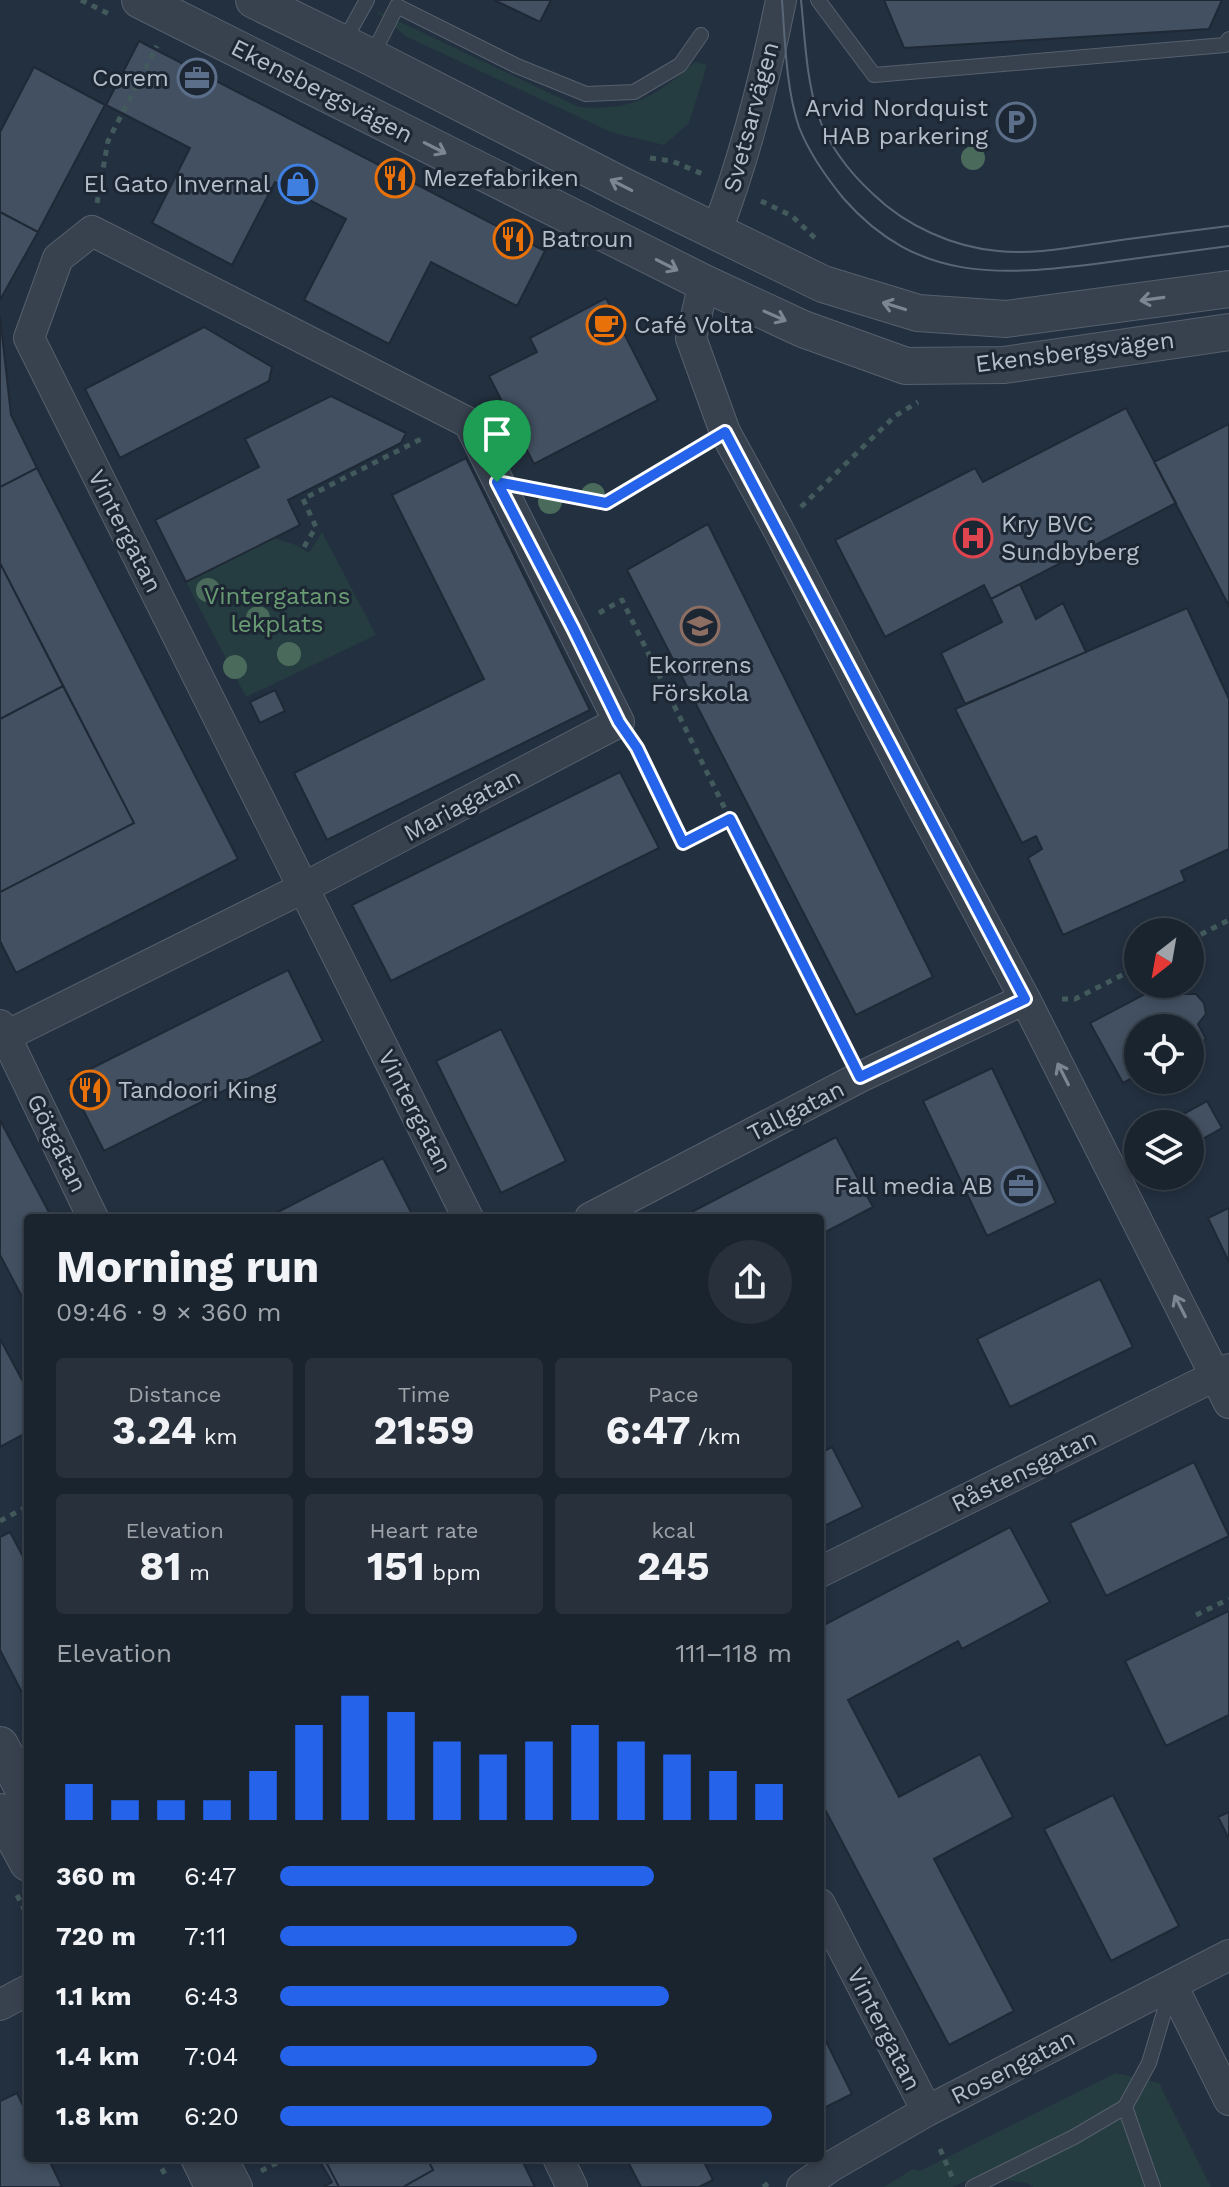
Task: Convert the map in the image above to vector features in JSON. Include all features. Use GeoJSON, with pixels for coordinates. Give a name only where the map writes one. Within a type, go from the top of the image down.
{"type":"FeatureCollection","features":[{"type":"Feature","properties":{"kind":"street","name":"Ekensbergsvägen"},"geometry":{"type":"LineString","coordinates":[[140,0],[704,283],[803,329],[906,366],[1004,365],[1229,332]]}},
{"type":"Feature","properties":{"kind":"street","name":"Ekensbergsvägen"},"geometry":{"type":"LineString","coordinates":[[254,0],[823,284],[918,313],[1006,319],[1229,289]]}},
{"type":"Feature","properties":{"kind":"street","name":"Svetsarvägen"},"geometry":{"type":"LineString","coordinates":[[716,233],[734,187],[761,94],[781,0]]}},
{"type":"Feature","properties":{"kind":"street"},"geometry":{"type":"LineString","coordinates":[[92,231],[464,421],[619,722]]}},
{"type":"Feature","properties":{"kind":"street","name":"Vintergatan"},"geometry":{"type":"LineString","coordinates":[[92,231],[58,258],[29,338],[466,1214]]}},
{"type":"Feature","properties":{"kind":"street"},"geometry":{"type":"LineString","coordinates":[[716,233],[691,338],[725,432],[1222,1372],[1229,1403]]}},
{"type":"Feature","properties":{"kind":"street","name":"Mariagatan"},"geometry":{"type":"LineString","coordinates":[[5,1044],[619,722]]}},
{"type":"Feature","properties":{"kind":"street","name":"Tallgatan"},"geometry":{"type":"LineString","coordinates":[[598,1214],[860,1077],[1025,999]]}},
{"type":"Feature","properties":{"kind":"street","name":"Götgatan"},"geometry":{"type":"LineString","coordinates":[[5,1044],[91,1214]]}},
{"type":"Feature","properties":{"kind":"street","name":"Råstensgatan"},"geometry":{"type":"LineString","coordinates":[[824,1570],[1222,1372]]}},
{"type":"Feature","properties":{"kind":"street"},"geometry":{"type":"LineString","coordinates":[[0,1745],[24,1790]]}},
{"type":"Feature","properties":{"kind":"street"},"geometry":{"type":"LineString","coordinates":[[0,1812],[24,1856]]}},
{"type":"Feature","properties":{"kind":"street","name":"Vintergatan"},"geometry":{"type":"LineString","coordinates":[[824,1912],[927,2111]]}},
{"type":"Feature","properties":{"kind":"street","name":"Rosengatan"},"geometry":{"type":"LineString","coordinates":[[802,2187],[830,2167],[927,2111],[1229,1955]]}},
{"type":"Feature","properties":{"kind":"street"},"geometry":{"type":"LineString","coordinates":[[1172,1985],[1229,2100]]}},
{"type":"Feature","properties":{"kind":"street"},"geometry":{"type":"LineString","coordinates":[[0,2005],[24,1992]]}},
{"type":"Feature","properties":{"kind":"street"},"geometry":{"type":"LineString","coordinates":[[198,2162],[210,2187]]}},
{"type":"Feature","properties":{"kind":"street"},"geometry":{"type":"LineString","coordinates":[[224,2162],[237,2187]]}},
{"type":"Feature","properties":{"kind":"street"},"geometry":{"type":"LineString","coordinates":[[560,2162],[572,2187]]}},
{"type":"Feature","properties":{"kind":"lane"},"geometry":{"type":"LineString","coordinates":[[357,50],[367,0]]}},
{"type":"Feature","properties":{"kind":"lane"},"geometry":{"type":"LineString","coordinates":[[818,0],[874,75],[1225,45],[1229,39]]}},
{"type":"Feature","properties":{"kind":"lane"},"geometry":{"type":"LineString","coordinates":[[357,50],[398,3],[517,66],[586,94],[634,92],[680,65],[701,35]]}},
{"type":"Feature","properties":{"kind":"lane"},"geometry":{"type":"LineString","coordinates":[[606,503],[725,432]]}},
{"type":"Feature","properties":{"kind":"lane"},"geometry":{"type":"LineString","coordinates":[[973,2187],[1060,2144],[1125,2107],[1149,2063],[1172,1985]]}},
{"type":"Feature","properties":{"kind":"lane"},"geometry":{"type":"LineString","coordinates":[[1125,2107],[1153,2187]]}},
{"type":"Feature","properties":{"kind":"path"},"geometry":{"type":"LineString","coordinates":[[92,231],[108,141],[155,50]]}},
{"type":"Feature","properties":{"kind":"path"},"geometry":{"type":"LineString","coordinates":[[778,529],[895,416],[920,401]]}},
{"type":"Feature","properties":{"kind":"path"},"geometry":{"type":"LineString","coordinates":[[304,547],[316,527],[303,499],[464,421]]}},
{"type":"Feature","properties":{"kind":"path"},"geometry":{"type":"LineString","coordinates":[[497,482],[606,503]]}},
{"type":"Feature","properties":{"kind":"path"},"geometry":{"type":"LineString","coordinates":[[573,628],[622,600],[860,1077]]}},
{"type":"Feature","properties":{"kind":"path"},"geometry":{"type":"LineString","coordinates":[[619,722],[637,748],[683,843],[730,819]]}},
{"type":"Feature","properties":{"kind":"path"},"geometry":{"type":"LineString","coordinates":[[1204,933],[1229,920]]}},
{"type":"Feature","properties":{"kind":"path"},"geometry":{"type":"LineString","coordinates":[[1025,999],[1075,999],[1124,974]]}},
{"type":"Feature","properties":{"kind":"path"},"geometry":{"type":"LineString","coordinates":[[0,1521],[24,1508]]}},
{"type":"Feature","properties":{"kind":"path"},"geometry":{"type":"LineString","coordinates":[[1196,1615],[1229,1599]]}},
{"type":"Feature","properties":{"kind":"path"},"geometry":{"type":"LineString","coordinates":[[940,2149],[956,2187]]}},
{"type":"Feature","properties":{"kind":"path"},"geometry":{"type":"LineString","coordinates":[[158,2162],[171,2187]]}},
{"type":"Feature","properties":{"kind":"green space"},"geometry":{"type":"Polygon","coordinates":[[[375,10],[579,107],[629,104],[655,93],[695,62],[707,65],[689,123],[664,145],[613,133],[405,36],[375,10]]]}},
{"type":"Feature","properties":{"kind":"green space","name":"Vintergatans lekplats"},"geometry":{"type":"Polygon","coordinates":[[[322,532],[376,635],[246,697],[186,582],[273,538],[309,553],[322,532]]]}},
{"type":"Feature","properties":{"kind":"green space"},"geometry":{"type":"Polygon","coordinates":[[[1116,2073],[1159,2083],[1211,2187],[1033,2187],[1027,2183],[978,2176],[952,2187],[884,2187],[913,2169],[920,2171],[1116,2073]]]}},
{"type":"Feature","properties":{"kind":"building"},"geometry":{"type":"Polygon","coordinates":[[[494,0],[551,0],[540,22],[494,0]]]}},
{"type":"Feature","properties":{"kind":"building"},"geometry":{"type":"Polygon","coordinates":[[[884,0],[1222,0],[1209,29],[904,48],[884,0]]]}},
{"type":"Feature","properties":{"kind":"building"},"geometry":{"type":"Polygon","coordinates":[[[139,41],[545,251],[517,306],[431,262],[389,344],[304,300],[346,219],[275,182],[232,265],[152,223],[190,148],[106,105],[139,41]]]}},
{"type":"Feature","properties":{"kind":"building"},"geometry":{"type":"Polygon","coordinates":[[[34,67],[105,105],[38,232],[0,212],[0,132],[34,67]]]}},
{"type":"Feature","properties":{"kind":"building"},"geometry":{"type":"Polygon","coordinates":[[[0,212],[38,232],[0,300],[0,212]]]}},
{"type":"Feature","properties":{"kind":"building"},"geometry":{"type":"Polygon","coordinates":[[[606,298],[658,400],[534,464],[489,376],[537,352],[530,338],[606,298]]]}},
{"type":"Feature","properties":{"kind":"building"},"geometry":{"type":"Polygon","coordinates":[[[0,316],[11,415],[37,468],[0,487],[0,316]]]}},
{"type":"Feature","properties":{"kind":"building"},"geometry":{"type":"Polygon","coordinates":[[[204,327],[272,367],[269,381],[120,458],[85,389],[204,327]]]}},
{"type":"Feature","properties":{"kind":"building"},"geometry":{"type":"Polygon","coordinates":[[[331,396],[406,433],[401,443],[288,500],[300,525],[186,582],[155,520],[259,467],[245,439],[331,396]]]}},
{"type":"Feature","properties":{"kind":"building"},"geometry":{"type":"Polygon","coordinates":[[[1126,408],[1176,503],[991,599],[984,585],[885,637],[835,540],[975,468],[983,482],[1126,408]]]}},
{"type":"Feature","properties":{"kind":"building"},"geometry":{"type":"Polygon","coordinates":[[[1229,424],[1229,606],[1154,462],[1229,424]]]}},
{"type":"Feature","properties":{"kind":"building"},"geometry":{"type":"Polygon","coordinates":[[[466,458],[590,710],[327,840],[294,773],[484,679],[392,495],[466,458]]]}},
{"type":"Feature","properties":{"kind":"building"},"geometry":{"type":"Polygon","coordinates":[[[37,468],[238,859],[16,973],[0,941],[0,892],[134,823],[0,563],[0,487],[37,468]]]}},
{"type":"Feature","properties":{"kind":"building"},"geometry":{"type":"Polygon","coordinates":[[[708,524],[933,977],[856,1015],[627,570],[708,524]]]}},
{"type":"Feature","properties":{"kind":"building"},"geometry":{"type":"Polygon","coordinates":[[[0,563],[63,686],[0,719],[0,563]]]}},
{"type":"Feature","properties":{"kind":"building"},"geometry":{"type":"Polygon","coordinates":[[[1020,584],[1036,619],[1063,603],[1086,652],[965,704],[941,653],[1002,622],[991,599],[1020,584]]]}},
{"type":"Feature","properties":{"kind":"building"},"geometry":{"type":"Polygon","coordinates":[[[1187,608],[1229,699],[1229,849],[1181,871],[1185,881],[1063,935],[1028,858],[1042,849],[1036,836],[1022,843],[955,709],[1187,608]]]}},
{"type":"Feature","properties":{"kind":"building"},"geometry":{"type":"Polygon","coordinates":[[[63,686],[134,823],[0,892],[0,719],[63,686]]]}},
{"type":"Feature","properties":{"kind":"building"},"geometry":{"type":"Polygon","coordinates":[[[275,690],[285,711],[260,723],[250,702],[275,690]]]}},
{"type":"Feature","properties":{"kind":"building"},"geometry":{"type":"Polygon","coordinates":[[[620,772],[659,848],[391,981],[352,905],[620,772]]]}},
{"type":"Feature","properties":{"kind":"building"},"geometry":{"type":"Polygon","coordinates":[[[288,970],[323,1041],[104,1151],[68,1080],[288,970]]]}},
{"type":"Feature","properties":{"kind":"building"},"geometry":{"type":"Polygon","coordinates":[[[1137,998],[1200,998],[1206,1014],[1204,1016],[1204,1014],[1124,1014],[1123,1083],[1090,1023],[1137,998]]]}},
{"type":"Feature","properties":{"kind":"building"},"geometry":{"type":"Polygon","coordinates":[[[501,1029],[566,1161],[501,1193],[436,1061],[501,1029]]]}},
{"type":"Feature","properties":{"kind":"building"},"geometry":{"type":"Polygon","coordinates":[[[992,1068],[1056,1203],[987,1236],[923,1101],[992,1068]]]}},
{"type":"Feature","properties":{"kind":"building"},"geometry":{"type":"Polygon","coordinates":[[[1207,1101],[1222,1128],[1204,1138],[1204,1110],[1191,1110],[1207,1101]]]}},
{"type":"Feature","properties":{"kind":"building"},"geometry":{"type":"Polygon","coordinates":[[[0,1120],[50,1214],[24,1214],[24,1300],[0,1255],[0,1120]]]}},
{"type":"Feature","properties":{"kind":"building"},"geometry":{"type":"Polygon","coordinates":[[[836,1137],[873,1207],[824,1233],[824,1214],[688,1214],[836,1137]]]}},
{"type":"Feature","properties":{"kind":"building"},"geometry":{"type":"Polygon","coordinates":[[[383,1158],[412,1214],[274,1214],[383,1158]]]}},
{"type":"Feature","properties":{"kind":"building"},"geometry":{"type":"Polygon","coordinates":[[[1229,1208],[1229,1262],[1208,1218],[1229,1208]]]}},
{"type":"Feature","properties":{"kind":"building"},"geometry":{"type":"Polygon","coordinates":[[[1100,1279],[1133,1347],[1010,1407],[977,1339],[1100,1279]]]}},
{"type":"Feature","properties":{"kind":"building"},"geometry":{"type":"Polygon","coordinates":[[[0,1339],[24,1384],[24,1434],[0,1447],[0,1339]]]}},
{"type":"Feature","properties":{"kind":"building"},"geometry":{"type":"Polygon","coordinates":[[[832,1447],[863,1507],[824,1526],[824,1451],[832,1447]]]}},
{"type":"Feature","properties":{"kind":"building"},"geometry":{"type":"Polygon","coordinates":[[[1194,1462],[1229,1536],[1106,1596],[1070,1523],[1194,1462]]]}},
{"type":"Feature","properties":{"kind":"building"},"geometry":{"type":"Polygon","coordinates":[[[1010,1527],[1050,1602],[962,1649],[958,1641],[848,1700],[899,1797],[980,1754],[1013,1817],[934,1859],[1014,2011],[949,2045],[824,1808],[824,1625],[1010,1527]]]}},
{"type":"Feature","properties":{"kind":"building"},"geometry":{"type":"Polygon","coordinates":[[[10,1532],[24,1558],[24,1696],[0,1650],[0,1537],[10,1532]]]}},
{"type":"Feature","properties":{"kind":"building"},"geometry":{"type":"Polygon","coordinates":[[[1229,1611],[1229,1715],[1166,1746],[1125,1661],[1229,1611]]]}},
{"type":"Feature","properties":{"kind":"building"},"geometry":{"type":"Polygon","coordinates":[[[1113,1795],[1179,1926],[1111,1961],[1044,1829],[1113,1795]]]}},
{"type":"Feature","properties":{"kind":"building"},"geometry":{"type":"Polygon","coordinates":[[[1229,1812],[1229,1839],[1218,1817],[1229,1812]]]}},
{"type":"Feature","properties":{"kind":"building"},"geometry":{"type":"Polygon","coordinates":[[[824,2037],[852,2094],[824,2108],[824,2037]]]}},
{"type":"Feature","properties":{"kind":"building"},"geometry":{"type":"Polygon","coordinates":[[[17,2093],[24,2108],[24,2162],[50,2162],[62,2187],[0,2187],[0,2101],[17,2093]]]}},
{"type":"Feature","properties":{"kind":"building"},"geometry":{"type":"Polygon","coordinates":[[[320,2162],[429,2162],[433,2170],[403,2187],[323,2187],[332,2182],[320,2162]]]}},
{"type":"Feature","properties":{"kind":"building"},"geometry":{"type":"Polygon","coordinates":[[[326,2162],[523,2162],[535,2187],[339,2187],[326,2162]]]}},
{"type":"Feature","properties":{"kind":"building"},"geometry":{"type":"Polygon","coordinates":[[[628,2162],[704,2162],[713,2180],[699,2187],[641,2187],[628,2162]]]}},
{"type":"Feature","properties":{"kind":"tram line"},"geometry":{"type":"LineString","coordinates":[[782,0],[789,81],[803,137],[844,199],[872,226],[901,246],[932,260],[995,271],[1065,267],[1229,246]]}},
{"type":"Feature","properties":{"kind":"tram line"},"geometry":{"type":"LineString","coordinates":[[801,0],[811,87],[828,137],[864,186],[915,225],[964,245],[1012,252],[1053,250],[1229,226]]}},
{"type":"Feature","properties":{"kind":"place","name":"Corem"},"geometry":{"type":"Point","coordinates":[197,78]}},
{"type":"Feature","properties":{"kind":"place","name":"Arvid Nordquist HAB parkering"},"geometry":{"type":"Point","coordinates":[1016,122]}},
{"type":"Feature","properties":{"kind":"place","name":"Mezefabriken"},"geometry":{"type":"Point","coordinates":[395,178]}},
{"type":"Feature","properties":{"kind":"place","name":"El Gato Invernal"},"geometry":{"type":"Point","coordinates":[298,184]}},
{"type":"Feature","properties":{"kind":"place","name":"Batroun"},"geometry":{"type":"Point","coordinates":[513,239]}},
{"type":"Feature","properties":{"kind":"place","name":"Café Volta"},"geometry":{"type":"Point","coordinates":[606,325]}},
{"type":"Feature","properties":{"kind":"place","name":"Kry BVC Sundbyberg"},"geometry":{"type":"Point","coordinates":[973,538]}},
{"type":"Feature","properties":{"kind":"place","name":"Ekorrens Förskola"},"geometry":{"type":"Point","coordinates":[700,626]}},
{"type":"Feature","properties":{"kind":"place","name":"Tandoori King"},"geometry":{"type":"Point","coordinates":[90,1090]}},
{"type":"Feature","properties":{"kind":"place","name":"Fall media AB"},"geometry":{"type":"Point","coordinates":[1021,1186]}},
{"type":"Feature","properties":{"kind":"route"},"geometry":{"type":"LineString","coordinates":[[725,432],[1025,999],[860,1077],[730,819],[683,843],[637,748],[619,722],[497,482],[606,503],[725,432]]}}]}
